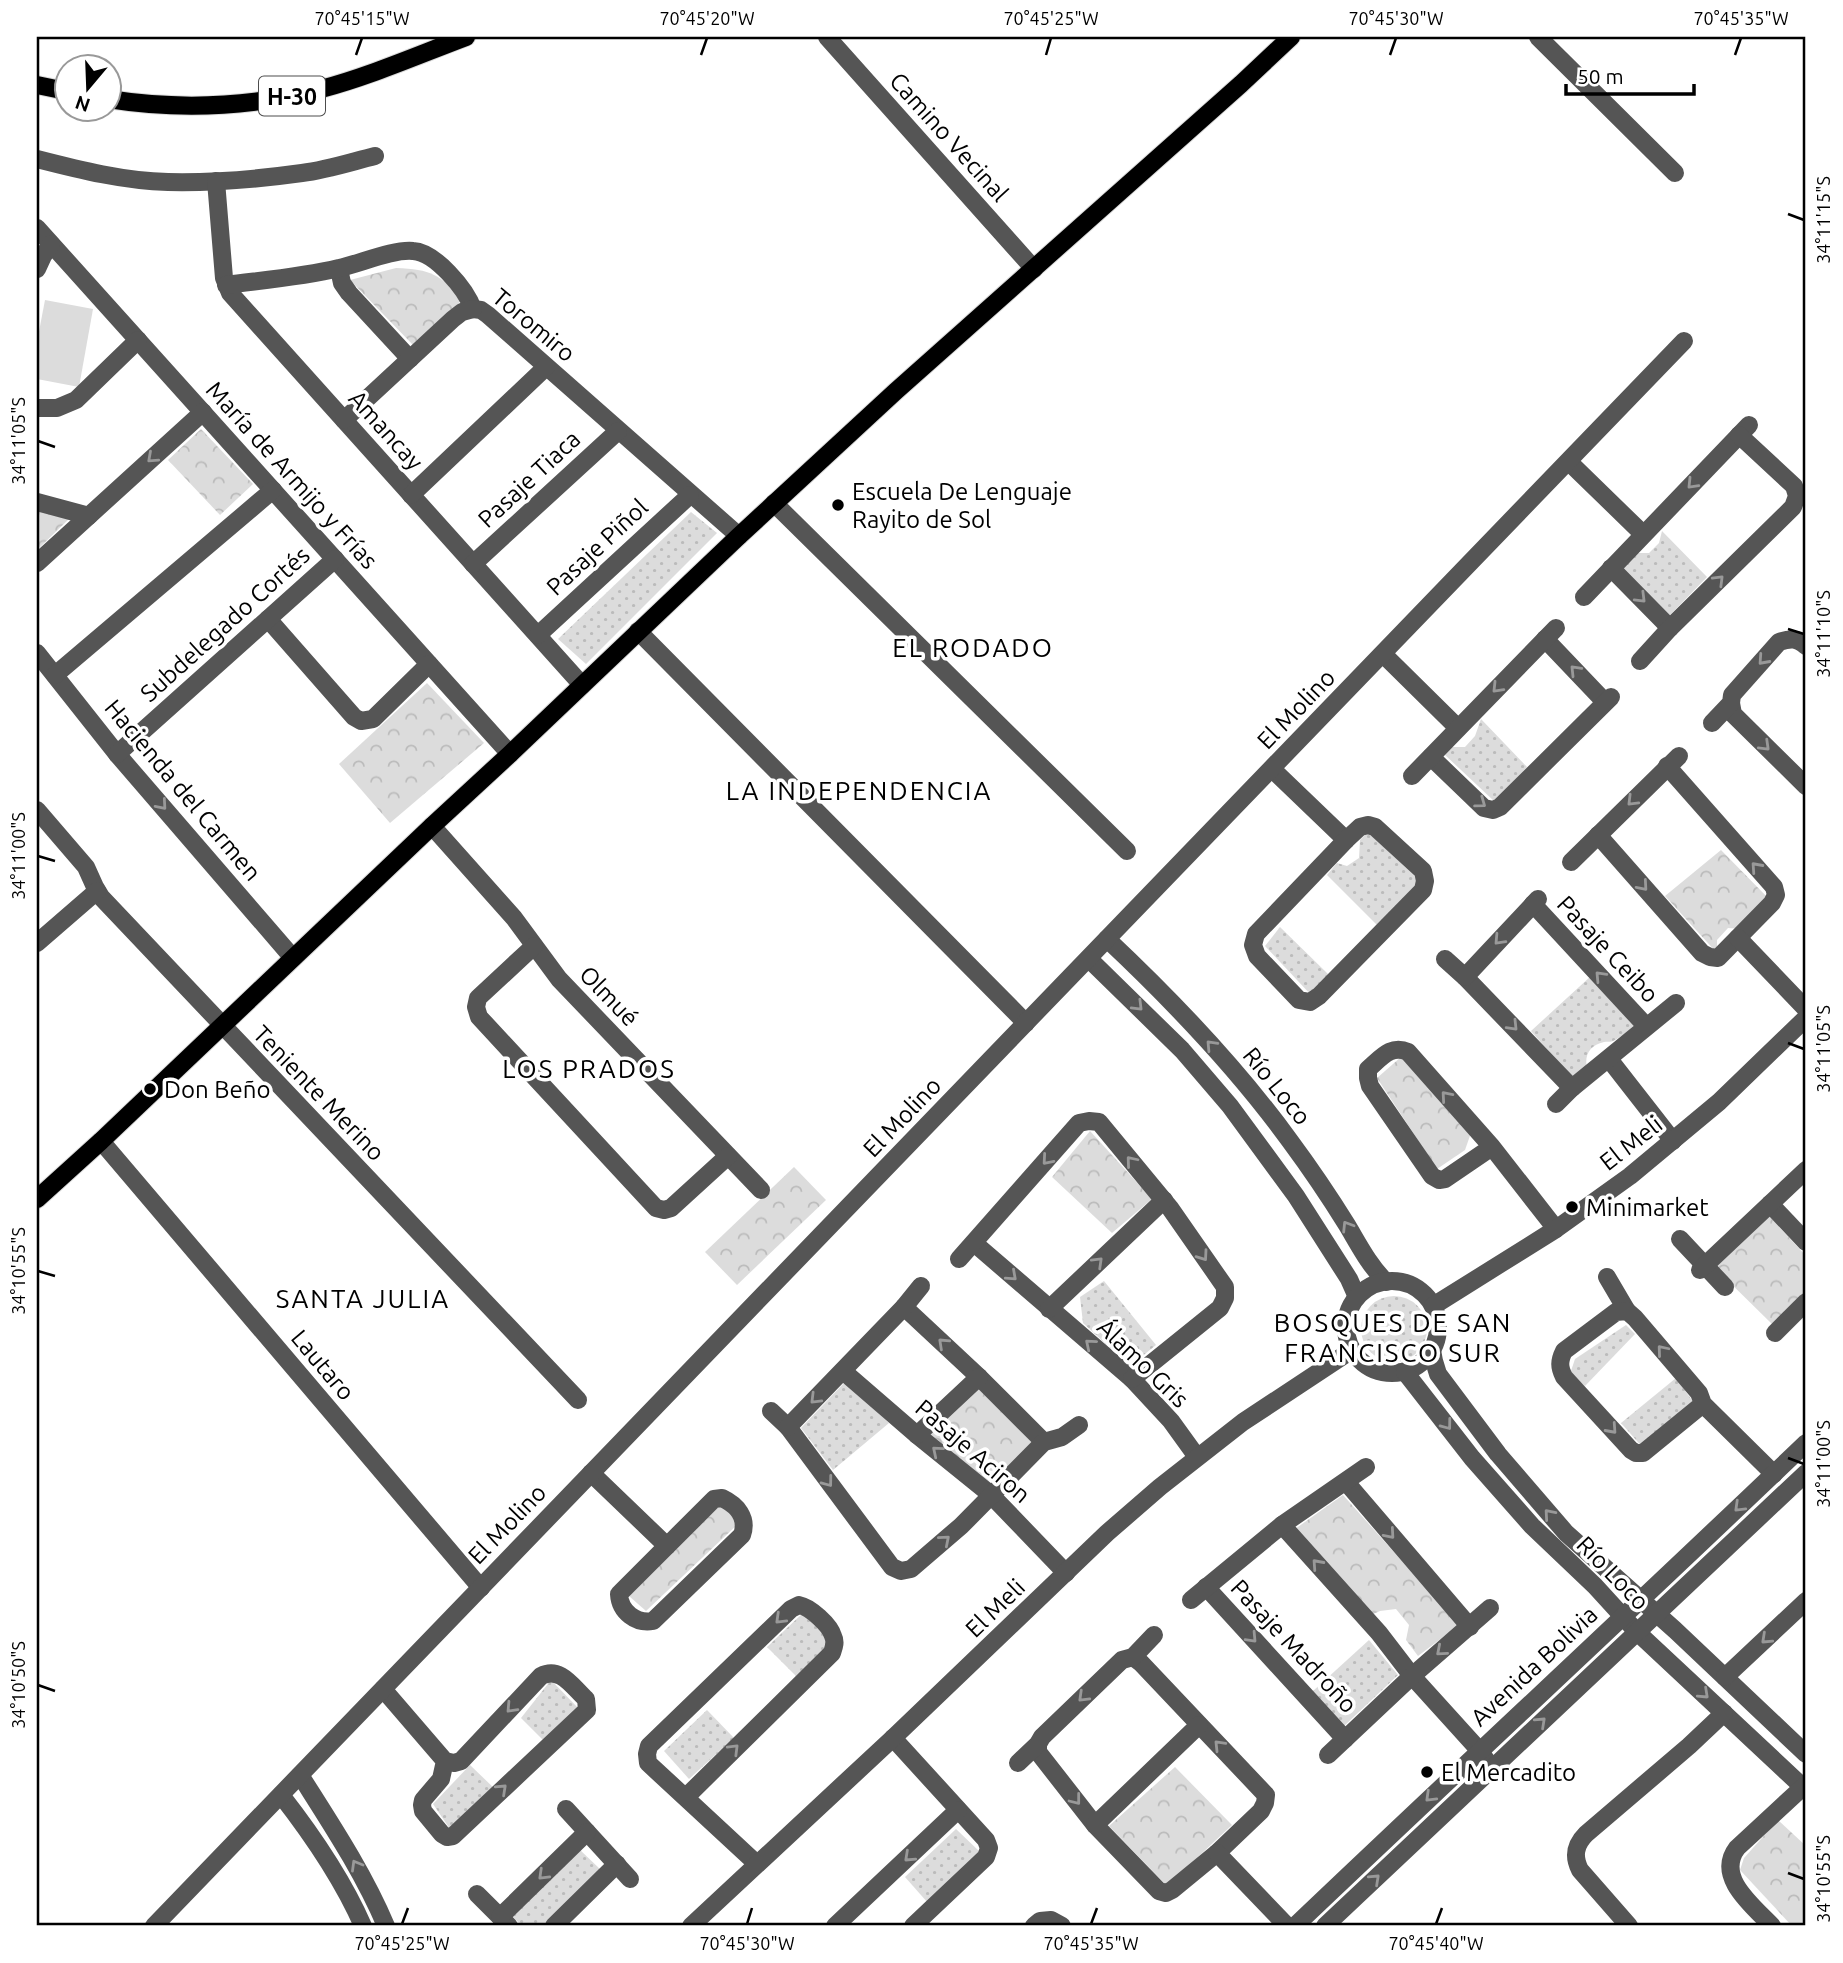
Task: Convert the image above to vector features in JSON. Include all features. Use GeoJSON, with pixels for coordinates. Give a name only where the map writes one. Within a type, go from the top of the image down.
{"type":"FeatureCollection","features":[{"type":"Feature","properties":{"kind":"main road","name":"H-30"},"geometry":{"type":"LineString","coordinates":[[122,101],[204,105],[293,96],[352,79],[466,37]]}},
{"type":"Feature","properties":{"kind":"main road"},"geometry":{"type":"LineString","coordinates":[[37,1199],[738,536],[1291,37]]}},
{"type":"Feature","properties":{"kind":"street","name":"Camino Vecinal"},"geometry":{"type":"LineString","coordinates":[[827,37],[1034,269]]}},
{"type":"Feature","properties":{"kind":"street"},"geometry":{"type":"LineString","coordinates":[[1538,37],[1675,173]]}},
{"type":"Feature","properties":{"kind":"street"},"geometry":{"type":"LineString","coordinates":[[37,159],[87,172],[168,182],[216,181],[302,173],[375,156]]}},
{"type":"Feature","properties":{"kind":"street"},"geometry":{"type":"LineString","coordinates":[[216,181],[226,285]]}},
{"type":"Feature","properties":{"kind":"street","name":"María de Armijo y Frías"},"geometry":{"type":"LineString","coordinates":[[37,228],[510,754]]}},
{"type":"Feature","properties":{"kind":"street"},"geometry":{"type":"LineString","coordinates":[[37,270],[51,244]]}},
{"type":"Feature","properties":{"kind":"street","name":"Toromiro"},"geometry":{"type":"LineString","coordinates":[[226,285],[339,268],[400,252],[414,250],[429,256],[466,293],[473,309],[488,315],[738,536]]}},
{"type":"Feature","properties":{"kind":"street"},"geometry":{"type":"LineString","coordinates":[[339,268],[342,283],[349,293],[410,359]]}},
{"type":"Feature","properties":{"kind":"street","name":"Amancay"},"geometry":{"type":"LineString","coordinates":[[226,285],[236,300],[582,685]]}},
{"type":"Feature","properties":{"kind":"street"},"geometry":{"type":"LineString","coordinates":[[344,420],[453,319],[462,312],[473,309]]}},
{"type":"Feature","properties":{"kind":"street"},"geometry":{"type":"LineString","coordinates":[[37,408],[57,408],[76,400],[138,340]]}},
{"type":"Feature","properties":{"kind":"street","name":"El Molino"},"geometry":{"type":"LineString","coordinates":[[154,1926],[1685,341]]}},
{"type":"Feature","properties":{"kind":"street"},"geometry":{"type":"LineString","coordinates":[[411,495],[546,367]]}},
{"type":"Feature","properties":{"kind":"street"},"geometry":{"type":"LineString","coordinates":[[37,563],[203,412]]}},
{"type":"Feature","properties":{"kind":"street"},"geometry":{"type":"LineString","coordinates":[[1584,597],[1744,430],[1794,485],[1797,496],[1793,507],[1640,661]]}},
{"type":"Feature","properties":{"kind":"street","name":"Pasaje Tiaca"},"geometry":{"type":"LineString","coordinates":[[473,564],[618,431]]}},
{"type":"Feature","properties":{"kind":"street"},"geometry":{"type":"LineString","coordinates":[[1569,462],[1643,534]]}},
{"type":"Feature","properties":{"kind":"street"},"geometry":{"type":"LineString","coordinates":[[55,675],[273,490]]}},
{"type":"Feature","properties":{"kind":"street","name":"Pasaje Piñol"},"geometry":{"type":"LineString","coordinates":[[538,635],[690,495]]}},
{"type":"Feature","properties":{"kind":"street"},"geometry":{"type":"LineString","coordinates":[[37,502],[89,516]]}},
{"type":"Feature","properties":{"kind":"street"},"geometry":{"type":"LineString","coordinates":[[774,503],[1127,850]]}},
{"type":"Feature","properties":{"kind":"street","name":"Subdelegado Cortés"},"geometry":{"type":"LineString","coordinates":[[117,754],[335,559]]}},
{"type":"Feature","properties":{"kind":"street"},"geometry":{"type":"LineString","coordinates":[[1611,568],[1670,628]]}},
{"type":"Feature","properties":{"kind":"street"},"geometry":{"type":"LineString","coordinates":[[268,619],[361,721],[373,719],[429,664]]}},
{"type":"Feature","properties":{"kind":"street"},"geometry":{"type":"LineString","coordinates":[[638,631],[1026,1023]]}},
{"type":"Feature","properties":{"kind":"street"},"geometry":{"type":"LineString","coordinates":[[1412,776],[1550,633],[1608,700],[1500,807],[1493,810],[1484,808],[1431,757]]}},
{"type":"Feature","properties":{"kind":"street"},"geometry":{"type":"LineString","coordinates":[[1806,646],[1800,640],[1779,642],[1732,695],[1731,703],[1733,714],[1806,786]]}},
{"type":"Feature","properties":{"kind":"street","name":"Hacienda del Carmen"},"geometry":{"type":"LineString","coordinates":[[37,653],[117,754],[293,958]]}},
{"type":"Feature","properties":{"kind":"street"},"geometry":{"type":"LineString","coordinates":[[1383,654],[1458,728]]}},
{"type":"Feature","properties":{"kind":"street"},"geometry":{"type":"LineString","coordinates":[[1712,723],[1731,703]]}},
{"type":"Feature","properties":{"kind":"street"},"geometry":{"type":"LineString","coordinates":[[1571,862],[1598,835],[1673,761],[1774,887],[1776,895],[1772,903],[1718,958],[1710,957],[1702,953],[1598,835]]}},
{"type":"Feature","properties":{"kind":"street"},"geometry":{"type":"LineString","coordinates":[[1272,769],[1346,840]]}},
{"type":"Feature","properties":{"kind":"street","name":"Teniente Merino"},"geometry":{"type":"LineString","coordinates":[[40,820],[86,867],[97,891],[222,1026],[578,1400]]}},
{"type":"Feature","properties":{"kind":"street","name":"Olmué"},"geometry":{"type":"LineString","coordinates":[[432,826],[493,894],[559,979],[761,1190]]}},
{"type":"Feature","properties":{"kind":"street"},"geometry":{"type":"LineString","coordinates":[[1360,827],[1376,827],[1423,871],[1423,890],[1319,996],[1310,1002],[1299,1000],[1257,956],[1253,944],[1256,934],[1346,840],[1360,827]]}},
{"type":"Feature","properties":{"kind":"street"},"geometry":{"type":"LineString","coordinates":[[37,943],[97,891]]}},
{"type":"Feature","properties":{"kind":"street","name":"Pasaje Ceibo"},"geometry":{"type":"LineString","coordinates":[[1465,977],[1536,902],[1646,1027]]}},
{"type":"Feature","properties":{"kind":"street"},"geometry":{"type":"LineString","coordinates":[[1738,938],[1806,1009]]}},
{"type":"Feature","properties":{"kind":"street","name":"Río Loco"},"geometry":{"type":"LineString","coordinates":[[1107,939],[1188,1021],[1263,1105],[1313,1172],[1372,1268],[1386,1282]]}},
{"type":"Feature","properties":{"kind":"street"},"geometry":{"type":"LineString","coordinates":[[534,946],[478,998],[476,1007],[479,1017],[497,1037],[656,1208],[671,1208],[728,1156]]}},
{"type":"Feature","properties":{"kind":"street","name":"Río Loco"},"geometry":{"type":"LineString","coordinates":[[1088,959],[1182,1050],[1230,1106],[1296,1196],[1349,1279],[1357,1297]]}},
{"type":"Feature","properties":{"kind":"street"},"geometry":{"type":"LineString","coordinates":[[1445,959],[1572,1088]]}},
{"type":"Feature","properties":{"kind":"street","name":"Pasaje Ceibo"},"geometry":{"type":"LineString","coordinates":[[1556,1104],[1676,1003]]}},
{"type":"Feature","properties":{"kind":"street","name":"El Meli"},"geometry":{"type":"LineString","coordinates":[[1433,1306],[1556,1229],[1630,1176],[1719,1102],[1806,1018]]}},
{"type":"Feature","properties":{"kind":"street"},"geometry":{"type":"LineString","coordinates":[[1492,1147],[1446,1179],[1439,1180],[1432,1176],[1370,1086],[1368,1069],[1392,1049],[1408,1052],[1492,1147],[1556,1229]]}},
{"type":"Feature","properties":{"kind":"street"},"geometry":{"type":"LineString","coordinates":[[1609,1059],[1673,1141]]}},
{"type":"Feature","properties":{"kind":"street"},"geometry":{"type":"LineString","coordinates":[[959,1259],[1079,1123],[1098,1122],[1164,1200],[1224,1287],[1225,1298],[1220,1308],[1132,1380]]}},
{"type":"Feature","properties":{"kind":"street","name":"Lautaro"},"geometry":{"type":"LineString","coordinates":[[101,1141],[481,1588]]}},
{"type":"Feature","properties":{"kind":"street"},"geometry":{"type":"LineString","coordinates":[[1702,1268],[1806,1170]]}},
{"type":"Feature","properties":{"kind":"street"},"geometry":{"type":"LineString","coordinates":[[1049,1309],[1164,1200]]}},
{"type":"Feature","properties":{"kind":"street"},"geometry":{"type":"LineString","coordinates":[[1770,1204],[1806,1242]]}},
{"type":"Feature","properties":{"kind":"street"},"geometry":{"type":"LineString","coordinates":[[1680,1239],[1702,1268],[1725,1287]]}},
{"type":"Feature","properties":{"kind":"street","name":"Álamo Gris"},"geometry":{"type":"LineString","coordinates":[[974,1243],[1132,1380],[1171,1421],[1198,1457]]}},
{"type":"Feature","properties":{"kind":"street"},"geometry":{"type":"LineString","coordinates":[[1607,1277],[1627,1311],[1699,1393],[1703,1404],[1774,1474]]}},
{"type":"Feature","properties":{"kind":"street"},"geometry":{"type":"LineString","coordinates":[[1395,1281],[1413,1286],[1424,1295],[1433,1306],[1438,1328],[1432,1350],[1419,1365],[1391,1373],[1373,1369],[1361,1361],[1347,1338],[1346,1325],[1350,1308],[1357,1297],[1370,1287],[1386,1282],[1395,1281]]}},
{"type":"Feature","properties":{"kind":"street"},"geometry":{"type":"LineString","coordinates":[[788,1427],[921,1286]]}},
{"type":"Feature","properties":{"kind":"street"},"geometry":{"type":"LineString","coordinates":[[1775,1333],[1806,1302]]}},
{"type":"Feature","properties":{"kind":"street"},"geometry":{"type":"LineString","coordinates":[[904,1307],[1044,1442]]}},
{"type":"Feature","properties":{"kind":"street"},"geometry":{"type":"LineString","coordinates":[[1627,1311],[1616,1312],[1564,1351],[1559,1360],[1564,1377],[1630,1450],[1636,1453],[1643,1453],[1703,1404]]}},
{"type":"Feature","properties":{"kind":"street","name":"El Meli"},"geometry":{"type":"LineString","coordinates":[[691,1926],[1107,1533],[1243,1422],[1352,1350]]}},
{"type":"Feature","properties":{"kind":"street","name":"Río Loco"},"geometry":{"type":"LineString","coordinates":[[1432,1350],[1438,1374],[1506,1464],[1566,1533],[1806,1754]]}},
{"type":"Feature","properties":{"kind":"street","name":"Pasaje Aciron"},"geometry":{"type":"LineString","coordinates":[[843,1371],[990,1494],[1066,1573]]}},
{"type":"Feature","properties":{"kind":"street","name":"Río Loco"},"geometry":{"type":"LineString","coordinates":[[1405,1371],[1472,1458],[1548,1542],[1595,1586],[1637,1632],[1804,1788]]}},
{"type":"Feature","properties":{"kind":"street"},"geometry":{"type":"LineString","coordinates":[[917,1434],[979,1377]]}},
{"type":"Feature","properties":{"kind":"street"},"geometry":{"type":"LineString","coordinates":[[771,1410],[788,1427],[892,1567],[901,1571],[911,1569],[961,1526],[1044,1442],[1062,1437],[1079,1425]]}},
{"type":"Feature","properties":{"kind":"street","name":"Avenida Bolivia"},"geometry":{"type":"LineString","coordinates":[[1295,1926],[1806,1443]]}},
{"type":"Feature","properties":{"kind":"street","name":"Pasaje Madroño"},"geometry":{"type":"LineString","coordinates":[[1191,1600],[1282,1525],[1366,1467]]}},
{"type":"Feature","properties":{"kind":"street"},"geometry":{"type":"LineString","coordinates":[[591,1473],[667,1546]]}},
{"type":"Feature","properties":{"kind":"street","name":"Avenida Bolivia"},"geometry":{"type":"LineString","coordinates":[[1325,1926],[1806,1473]]}},
{"type":"Feature","properties":{"kind":"street"},"geometry":{"type":"LineString","coordinates":[[1346,1482],[1470,1627]]}},
{"type":"Feature","properties":{"kind":"street"},"geometry":{"type":"LineString","coordinates":[[722,1498],[730,1502],[743,1517],[745,1526],[742,1535],[653,1621],[637,1621],[622,1608],[619,1594],[667,1546],[714,1499],[722,1498]]}},
{"type":"Feature","properties":{"kind":"street"},"geometry":{"type":"LineString","coordinates":[[1282,1525],[1379,1633],[1412,1676],[1479,1750],[1492,1769]]}},
{"type":"Feature","properties":{"kind":"street","name":"Pasaje Madroño"},"geometry":{"type":"LineString","coordinates":[[1206,1587],[1345,1739]]}},
{"type":"Feature","properties":{"kind":"street"},"geometry":{"type":"LineString","coordinates":[[686,1797],[832,1653],[835,1643],[833,1633],[808,1607],[799,1605],[791,1609],[649,1746],[647,1755],[648,1763],[757,1864]]}},
{"type":"Feature","properties":{"kind":"street"},"geometry":{"type":"LineString","coordinates":[[1725,1677],[1804,1606]]}},
{"type":"Feature","properties":{"kind":"street","name":"Pasaje Madroño"},"geometry":{"type":"LineString","coordinates":[[1328,1755],[1490,1608]]}},
{"type":"Feature","properties":{"kind":"street"},"geometry":{"type":"LineString","coordinates":[[1018,1763],[1122,1660],[1133,1657],[1154,1635]]}},
{"type":"Feature","properties":{"kind":"street"},"geometry":{"type":"LineString","coordinates":[[1038,1744],[1038,1752],[1095,1825],[1159,1891],[1166,1893],[1172,1890],[1217,1853],[1261,1811],[1266,1795],[1133,1657]]}},
{"type":"Feature","properties":{"kind":"street"},"geometry":{"type":"LineString","coordinates":[[383,1689],[444,1761],[454,1763],[461,1761],[541,1676],[549,1672],[559,1674],[586,1699],[587,1710],[453,1836],[447,1837],[429,1819],[422,1805],[423,1800],[441,1779],[444,1761]]}},
{"type":"Feature","properties":{"kind":"street"},"geometry":{"type":"LineString","coordinates":[[1629,1926],[1580,1870],[1575,1860],[1577,1846],[1586,1834],[1724,1713]]}},
{"type":"Feature","properties":{"kind":"street"},"geometry":{"type":"LineString","coordinates":[[1095,1825],[1199,1725]]}},
{"type":"Feature","properties":{"kind":"street"},"geometry":{"type":"LineString","coordinates":[[893,1738],[986,1840],[989,1848],[986,1857],[913,1926]]}},
{"type":"Feature","properties":{"kind":"street"},"geometry":{"type":"LineString","coordinates":[[300,1775],[359,1870],[386,1926]]}},
{"type":"Feature","properties":{"kind":"street"},"geometry":{"type":"LineString","coordinates":[[1772,1926],[1734,1884],[1729,1872],[1730,1859],[1737,1848],[1804,1788]]}},
{"type":"Feature","properties":{"kind":"street"},"geometry":{"type":"LineString","coordinates":[[281,1795],[328,1860],[363,1926]]}},
{"type":"Feature","properties":{"kind":"street"},"geometry":{"type":"LineString","coordinates":[[566,1809],[630,1879]]}},
{"type":"Feature","properties":{"kind":"street"},"geometry":{"type":"LineString","coordinates":[[835,1926],[958,1811]]}},
{"type":"Feature","properties":{"kind":"street"},"geometry":{"type":"LineString","coordinates":[[477,1894],[505,1921],[587,1832]]}},
{"type":"Feature","properties":{"kind":"street"},"geometry":{"type":"LineString","coordinates":[[1217,1853],[1287,1926]]}},
{"type":"Feature","properties":{"kind":"street"},"geometry":{"type":"LineString","coordinates":[[554,1926],[617,1864]]}},
{"type":"Feature","properties":{"kind":"street"},"geometry":{"type":"LineString","coordinates":[[1034,1926],[1040,1921],[1051,1920],[1062,1926]]}},
{"type":"Feature","properties":{"kind":"green space"},"geometry":{"type":"Polygon","coordinates":[[[396,268],[434,275],[463,299],[414,346],[350,280],[396,268]]]}},
{"type":"Feature","properties":{"kind":"green space"},"geometry":{"type":"Polygon","coordinates":[[[45,300],[93,309],[79,387],[37,379],[37,342],[45,300]]]}},
{"type":"Feature","properties":{"kind":"green space"},"geometry":{"type":"Polygon","coordinates":[[[201,429],[253,484],[220,515],[168,460],[201,429]]]}},
{"type":"Feature","properties":{"kind":"green space"},"geometry":{"type":"Polygon","coordinates":[[[37,511],[70,518],[37,550],[37,511]]]}},
{"type":"Feature","properties":{"kind":"green space"},"geometry":{"type":"Polygon","coordinates":[[[691,512],[717,533],[586,664],[558,639],[691,512]]]}},
{"type":"Feature","properties":{"kind":"green space"},"geometry":{"type":"Polygon","coordinates":[[[1662,531],[1707,577],[1669,616],[1621,568],[1636,553],[1649,553],[1659,543],[1662,531]]]}},
{"type":"Feature","properties":{"kind":"green space"},"geometry":{"type":"Polygon","coordinates":[[[427,683],[484,743],[390,823],[339,764],[427,683]]]}},
{"type":"Feature","properties":{"kind":"green space"},"geometry":{"type":"Polygon","coordinates":[[[1481,719],[1527,767],[1495,802],[1444,754],[1451,747],[1465,747],[1475,736],[1481,719]]]}},
{"type":"Feature","properties":{"kind":"green space"},"geometry":{"type":"Polygon","coordinates":[[[1368,832],[1420,881],[1377,925],[1327,875],[1337,863],[1347,866],[1359,858],[1360,840],[1368,832]]]}},
{"type":"Feature","properties":{"kind":"green space"},"geometry":{"type":"Polygon","coordinates":[[[1721,850],[1771,901],[1742,929],[1728,928],[1717,940],[1717,953],[1665,896],[1721,850]]]}},
{"type":"Feature","properties":{"kind":"green space"},"geometry":{"type":"Polygon","coordinates":[[[1280,927],[1329,975],[1312,996],[1265,946],[1280,927]]]}},
{"type":"Feature","properties":{"kind":"green space"},"geometry":{"type":"Polygon","coordinates":[[[1591,976],[1638,1022],[1618,1038],[1599,1043],[1592,1048],[1586,1059],[1587,1068],[1573,1079],[1531,1031],[1591,976]]]}},
{"type":"Feature","properties":{"kind":"green space"},"geometry":{"type":"Polygon","coordinates":[[[1401,1057],[1472,1130],[1465,1150],[1437,1169],[1377,1078],[1401,1057]]]}},
{"type":"Feature","properties":{"kind":"green space"},"geometry":{"type":"Polygon","coordinates":[[[1090,1131],[1152,1199],[1112,1233],[1052,1177],[1090,1131]]]}},
{"type":"Feature","properties":{"kind":"green space"},"geometry":{"type":"Polygon","coordinates":[[[794,1167],[826,1200],[737,1285],[705,1252],[794,1167]]]}},
{"type":"Feature","properties":{"kind":"green space"},"geometry":{"type":"Polygon","coordinates":[[[1768,1215],[1806,1256],[1806,1296],[1774,1326],[1715,1268],[1768,1215]]]}},
{"type":"Feature","properties":{"kind":"green space"},"geometry":{"type":"Polygon","coordinates":[[[1104,1281],[1156,1345],[1130,1366],[1083,1323],[1080,1297],[1104,1281]]]}},
{"type":"Feature","properties":{"kind":"green space"},"geometry":{"type":"Polygon","coordinates":[[[1400,1296],[1418,1305],[1425,1316],[1425,1342],[1418,1353],[1407,1360],[1388,1362],[1370,1353],[1363,1342],[1361,1323],[1370,1305],[1381,1298],[1400,1296]]]}},
{"type":"Feature","properties":{"kind":"green space"},"geometry":{"type":"Polygon","coordinates":[[[1626,1325],[1635,1334],[1585,1386],[1570,1374],[1575,1359],[1626,1325]]]}},
{"type":"Feature","properties":{"kind":"green space"},"geometry":{"type":"Polygon","coordinates":[[[1676,1378],[1694,1403],[1644,1449],[1621,1423],[1676,1378]]]}},
{"type":"Feature","properties":{"kind":"green space"},"geometry":{"type":"Polygon","coordinates":[[[845,1382],[889,1423],[833,1470],[801,1428],[845,1382]]]}},
{"type":"Feature","properties":{"kind":"green space"},"geometry":{"type":"Polygon","coordinates":[[[978,1383],[1038,1438],[989,1486],[928,1432],[978,1383]]]}},
{"type":"Feature","properties":{"kind":"green space"},"geometry":{"type":"Polygon","coordinates":[[[1343,1495],[1459,1625],[1418,1656],[1406,1640],[1409,1625],[1396,1609],[1371,1615],[1295,1529],[1343,1495]]]}},
{"type":"Feature","properties":{"kind":"green space"},"geometry":{"type":"Polygon","coordinates":[[[721,1504],[739,1523],[646,1611],[629,1596],[721,1504]]]}},
{"type":"Feature","properties":{"kind":"green space"},"geometry":{"type":"Polygon","coordinates":[[[805,1611],[832,1643],[796,1676],[767,1647],[805,1611]]]}},
{"type":"Feature","properties":{"kind":"green space"},"geometry":{"type":"Polygon","coordinates":[[[1369,1640],[1398,1675],[1343,1727],[1313,1691],[1369,1640]]]}},
{"type":"Feature","properties":{"kind":"green space"},"geometry":{"type":"Polygon","coordinates":[[[551,1680],[580,1710],[544,1741],[521,1718],[551,1680]]]}},
{"type":"Feature","properties":{"kind":"green space"},"geometry":{"type":"Polygon","coordinates":[[[707,1710],[734,1738],[689,1779],[664,1751],[707,1710]]]}},
{"type":"Feature","properties":{"kind":"green space"},"geometry":{"type":"Polygon","coordinates":[[[470,1765],[496,1790],[452,1832],[433,1804],[470,1765]]]}},
{"type":"Feature","properties":{"kind":"green space"},"geometry":{"type":"Polygon","coordinates":[[[1175,1767],[1232,1825],[1167,1886],[1109,1826],[1175,1767]]]}},
{"type":"Feature","properties":{"kind":"green space"},"geometry":{"type":"Polygon","coordinates":[[[1778,1820],[1806,1846],[1806,1926],[1792,1926],[1740,1870],[1744,1858],[1778,1820]]]}},
{"type":"Feature","properties":{"kind":"green space"},"geometry":{"type":"Polygon","coordinates":[[[956,1829],[980,1852],[928,1903],[905,1877],[956,1829]]]}},
{"type":"Feature","properties":{"kind":"green space"},"geometry":{"type":"Polygon","coordinates":[[[579,1849],[601,1870],[545,1926],[522,1926],[512,1916],[579,1849]]]}},
{"type":"Feature","properties":{"kind":"place","name":"Escuela De Lenguaje Rayito de Sol"},"geometry":{"type":"Point","coordinates":[838,505]}},
{"type":"Feature","properties":{"kind":"place","name":"Don Beño"},"geometry":{"type":"Point","coordinates":[150,1089]}},
{"type":"Feature","properties":{"kind":"place","name":"Minimarket"},"geometry":{"type":"Point","coordinates":[1572,1207]}},
{"type":"Feature","properties":{"kind":"place","name":"El Mercadito"},"geometry":{"type":"Point","coordinates":[1427,1772]}},
{"type":"Feature","properties":{"kind":"district","name":"EL RODADO"},"geometry":{"type":"Point","coordinates":[973,647]}},
{"type":"Feature","properties":{"kind":"district","name":"LA INDEPENDENCIA"},"geometry":{"type":"Point","coordinates":[859,790]}},
{"type":"Feature","properties":{"kind":"district","name":"LOS PRADOS"},"geometry":{"type":"Point","coordinates":[589,1068]}},
{"type":"Feature","properties":{"kind":"district","name":"SANTA JULIA"},"geometry":{"type":"Point","coordinates":[363,1298]}},
{"type":"Feature","properties":{"kind":"district","name":"BOSQUES DE SAN FRANCISCO SUR"},"geometry":{"type":"Point","coordinates":[1393,1337]}}]}
